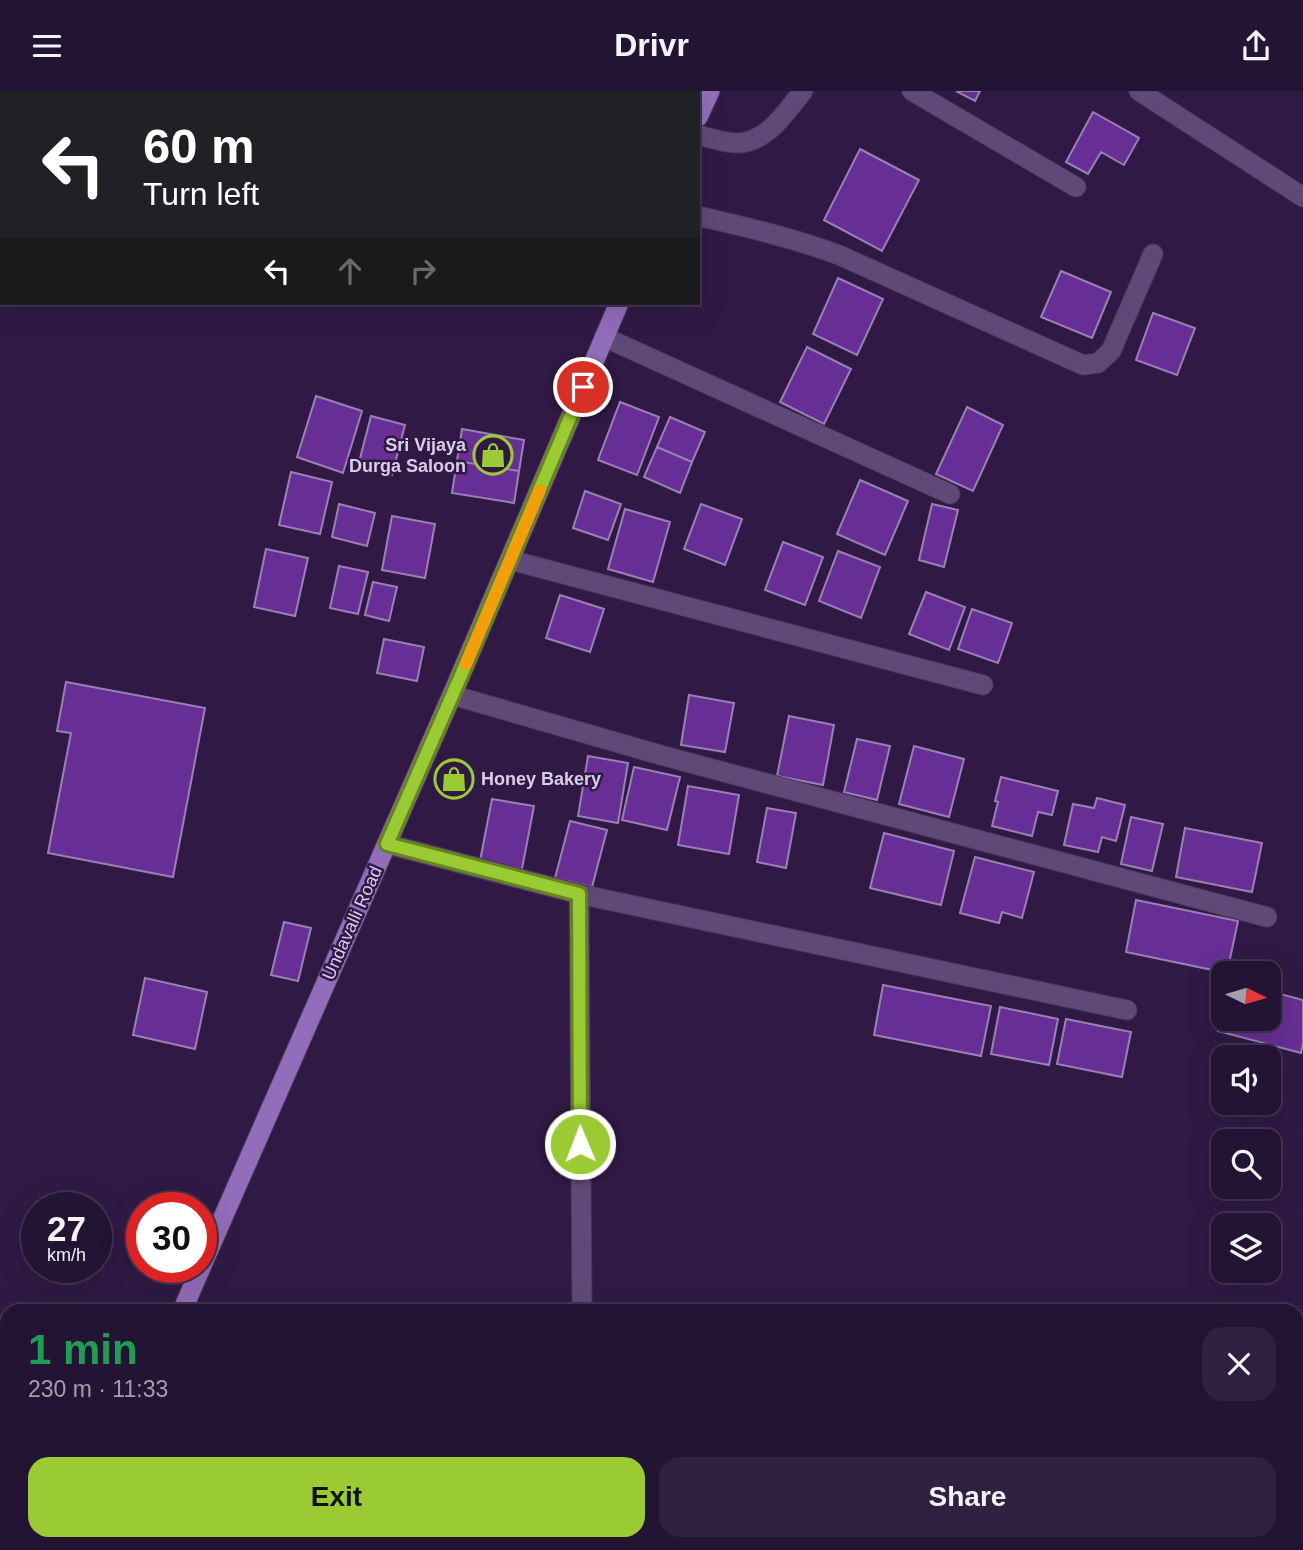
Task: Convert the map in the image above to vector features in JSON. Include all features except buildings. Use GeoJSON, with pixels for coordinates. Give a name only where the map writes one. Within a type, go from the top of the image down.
{"type":"FeatureCollection","features":[{"type":"Feature","properties":{"kind":"main road"},"geometry":{"type":"LineString","coordinates":[[700,113],[710,91]]}},
{"type":"Feature","properties":{"kind":"main road","name":"Undavalli Road"},"geometry":{"type":"LineString","coordinates":[[185,1304],[452,695],[618,305]]}},
{"type":"Feature","properties":{"kind":"street"},"geometry":{"type":"LineString","coordinates":[[700,135],[734,143],[755,141],[775,126],[803,91]]}},
{"type":"Feature","properties":{"kind":"street"},"geometry":{"type":"LineString","coordinates":[[912,91],[1076,187]]}},
{"type":"Feature","properties":{"kind":"street"},"geometry":{"type":"LineString","coordinates":[[1139,91],[1303,197]]}},
{"type":"Feature","properties":{"kind":"street"},"geometry":{"type":"LineString","coordinates":[[700,216],[779,235],[839,254],[1083,365],[1098,363],[1111,351],[1153,254]]}},
{"type":"Feature","properties":{"kind":"street"},"geometry":{"type":"LineString","coordinates":[[604,337],[950,494]]}},
{"type":"Feature","properties":{"kind":"street"},"geometry":{"type":"LineString","coordinates":[[510,560],[983,685]]}},
{"type":"Feature","properties":{"kind":"street"},"geometry":{"type":"LineString","coordinates":[[452,695],[664,756],[1267,917]]}},
{"type":"Feature","properties":{"kind":"street"},"geometry":{"type":"LineString","coordinates":[[387,844],[579,894],[1127,1010]]}},
{"type":"Feature","properties":{"kind":"street"},"geometry":{"type":"LineString","coordinates":[[579,894],[582,1304]]}},
{"type":"Feature","properties":{"kind":"slow traffic"},"geometry":{"type":"LineString","coordinates":[[466,664],[540,490]]}},
{"type":"Feature","properties":{"kind":"place","name":"Sri Vijaya Durga Saloon"},"geometry":{"type":"Point","coordinates":[493,455]}},
{"type":"Feature","properties":{"kind":"place","name":"Honey Bakery"},"geometry":{"type":"Point","coordinates":[454,779]}},
{"type":"Feature","properties":{"kind":"route"},"geometry":{"type":"LineString","coordinates":[[580,1144],[579,894],[387,844],[583,387]]}}]}
